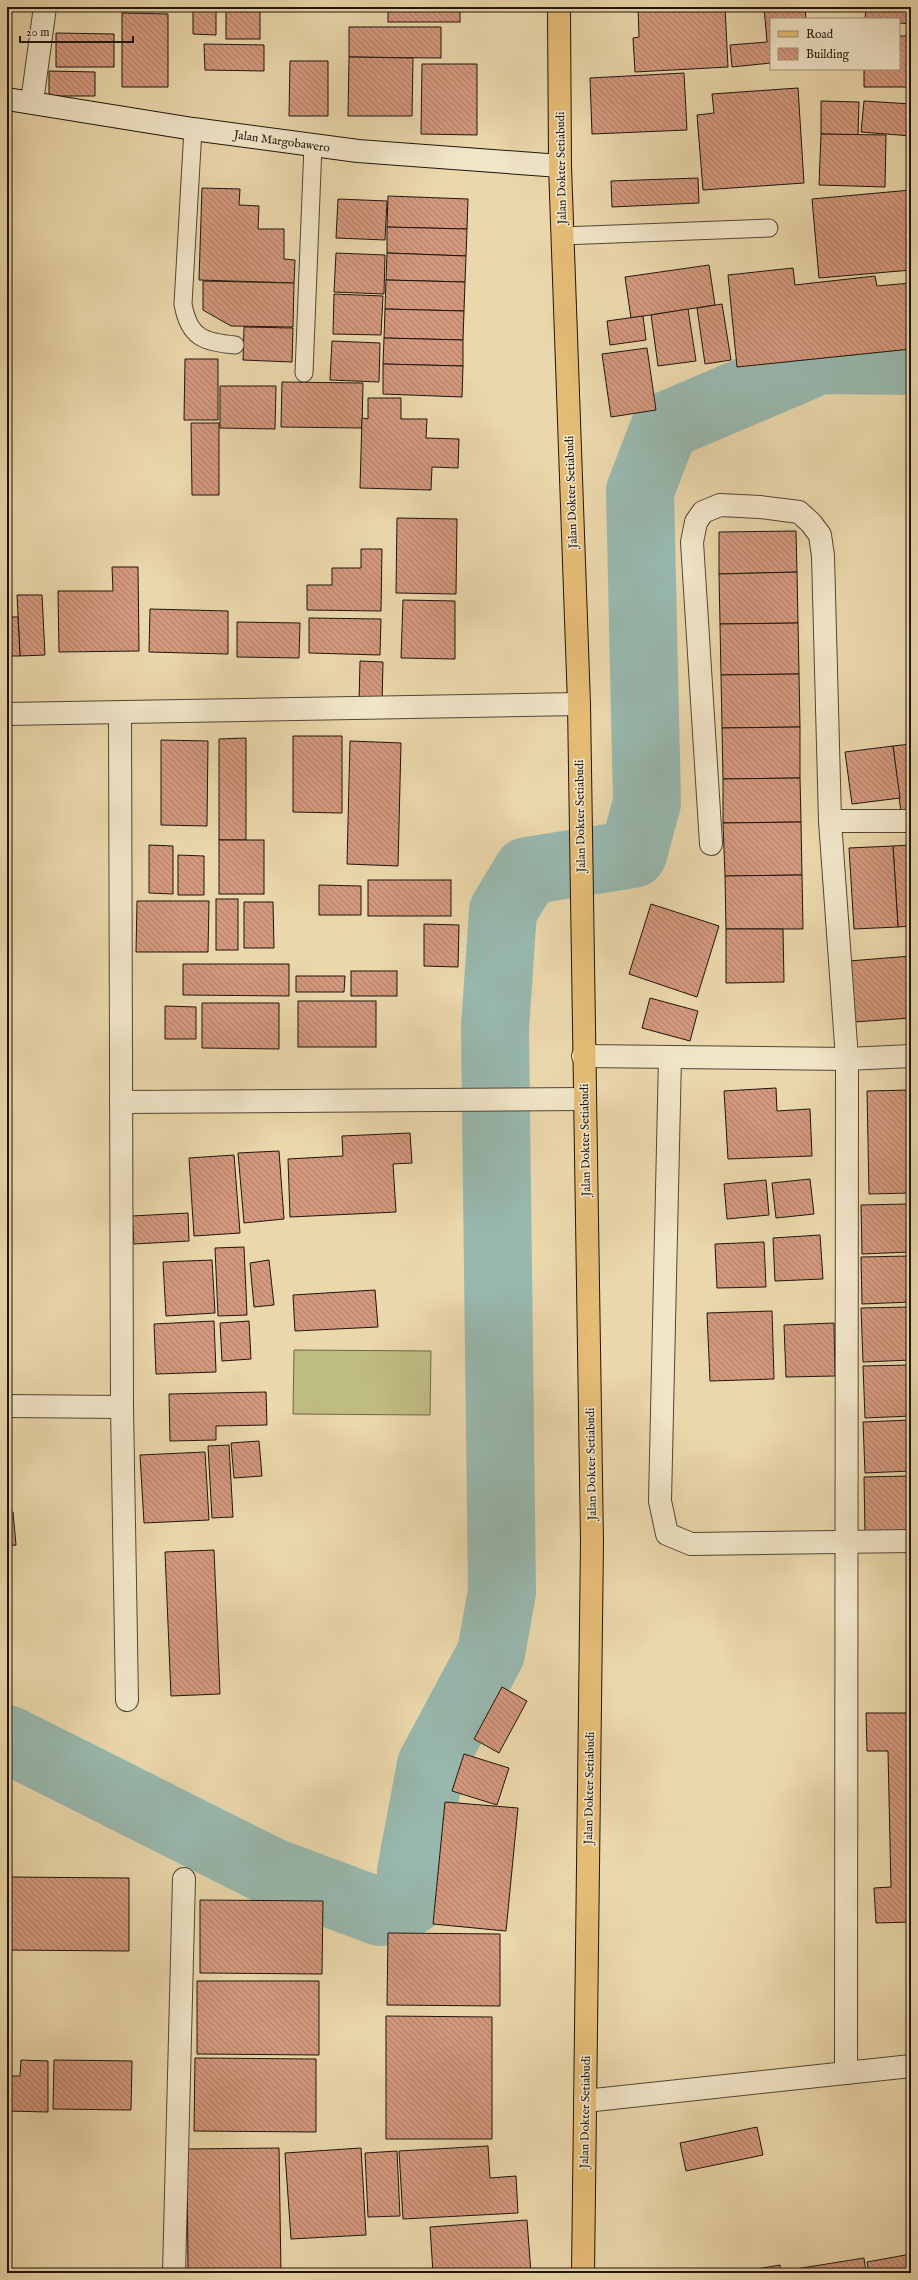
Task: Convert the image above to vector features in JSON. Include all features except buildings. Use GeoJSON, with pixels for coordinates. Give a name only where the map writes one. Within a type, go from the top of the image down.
{"type":"FeatureCollection","features":[{"type":"Feature","properties":{"kind":"main road","name":"Jalan Dokter Setiabudi"},"geometry":{"type":"LineString","coordinates":[[559,7],[562,236],[579,704],[583,1056],[592,1542],[583,2273]]}},
{"type":"Feature","properties":{"kind":"street"},"geometry":{"type":"LineString","coordinates":[[32,102],[45,7]]}},
{"type":"Feature","properties":{"kind":"street","name":"Jalan Margobawero"},"geometry":{"type":"LineString","coordinates":[[7,99],[193,129],[358,152],[560,166]]}},
{"type":"Feature","properties":{"kind":"street"},"geometry":{"type":"LineString","coordinates":[[711,844],[692,542],[696,522],[703,512],[720,505],[799,512],[811,523],[820,535],[823,556],[830,821],[847,1059],[846,2073]]}},
{"type":"Feature","properties":{"kind":"street"},"geometry":{"type":"LineString","coordinates":[[7,714],[579,704]]}},
{"type":"Feature","properties":{"kind":"street"},"geometry":{"type":"LineString","coordinates":[[120,712],[122,1407],[127,1700]]}},
{"type":"Feature","properties":{"kind":"street"},"geometry":{"type":"LineString","coordinates":[[830,821],[911,821]]}},
{"type":"Feature","properties":{"kind":"street"},"geometry":{"type":"LineString","coordinates":[[583,1056],[847,1059],[911,1056]]}},
{"type":"Feature","properties":{"kind":"street"},"geometry":{"type":"LineString","coordinates":[[670,1057],[660,1501],[667,1534],[691,1544],[911,1541]]}},
{"type":"Feature","properties":{"kind":"street"},"geometry":{"type":"LineString","coordinates":[[121,1102],[584,1099]]}},
{"type":"Feature","properties":{"kind":"street"},"geometry":{"type":"LineString","coordinates":[[7,1406],[122,1407]]}},
{"type":"Feature","properties":{"kind":"street"},"geometry":{"type":"LineString","coordinates":[[174,2273],[184,1879]]}},
{"type":"Feature","properties":{"kind":"street"},"geometry":{"type":"LineString","coordinates":[[585,2101],[911,2066]]}},
{"type":"Feature","properties":{"kind":"lane"},"geometry":{"type":"LineString","coordinates":[[193,129],[183,304],[185,318],[200,337],[210,343],[235,345]]}},
{"type":"Feature","properties":{"kind":"lane"},"geometry":{"type":"LineString","coordinates":[[304,373],[313,146]]}},
{"type":"Feature","properties":{"kind":"lane"},"geometry":{"type":"LineString","coordinates":[[562,236],[769,228]]}},
{"type":"Feature","properties":{"kind":"shaded area"},"geometry":{"type":"Polygon","coordinates":[[[294,1350],[431,1351],[430,1415],[293,1414],[294,1350]]]}},
{"type":"Feature","properties":{"kind":"waterway"},"geometry":{"type":"LineString","coordinates":[[7,1739],[270,1871],[380,1912],[411,1901],[411,1871],[431,1765],[491,1653],[502,1592],[495,1028],[503,911],[527,871],[633,854],[647,803],[640,491],[665,426],[820,360],[911,361]]}}]}
